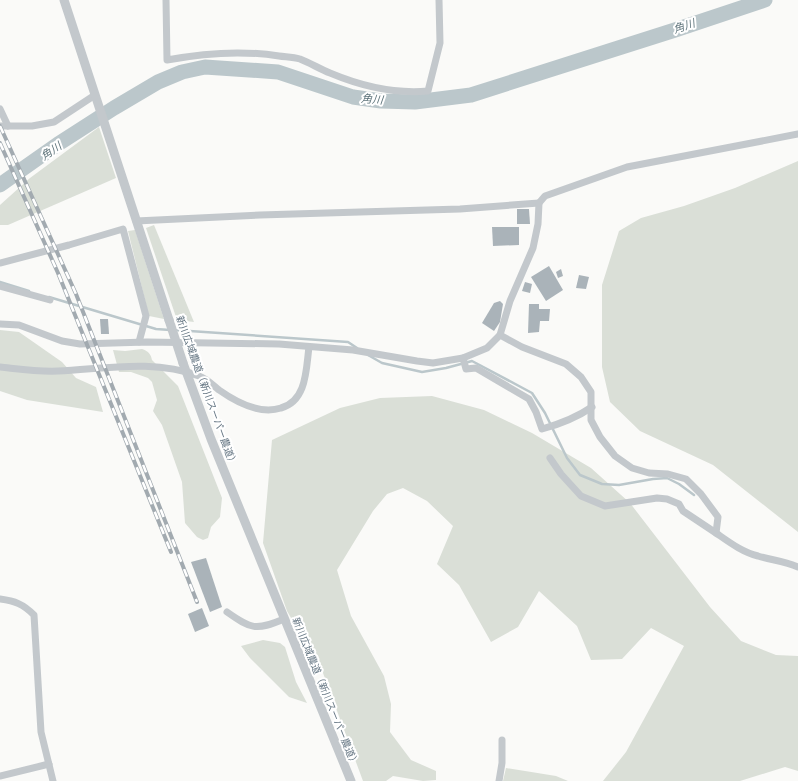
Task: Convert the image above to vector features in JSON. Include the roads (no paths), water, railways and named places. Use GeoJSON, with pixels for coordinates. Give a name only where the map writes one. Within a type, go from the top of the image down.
{"type":"FeatureCollection","features":[{"type":"Feature","properties":{"kind":"street","name":"新川広域農道（新川スーパー農道）"},"geometry":{"type":"LineString","coordinates":[[64,0],[186,373],[211,439],[351,781]]}},
{"type":"Feature","properties":{"kind":"street"},"geometry":{"type":"LineString","coordinates":[[166,0],[167,60],[198,54],[239,52],[261,53],[300,59],[332,74],[366,86],[408,93],[428,91],[440,43],[439,0]]}},
{"type":"Feature","properties":{"kind":"street"},"geometry":{"type":"LineString","coordinates":[[0,109],[4,126],[32,126],[54,122],[96,98]]}},
{"type":"Feature","properties":{"kind":"street"},"geometry":{"type":"LineString","coordinates":[[0,324],[19,325],[62,341],[80,344],[139,342],[279,344],[352,350],[417,361],[433,362],[464,358],[487,348],[500,335],[510,300],[533,248],[538,224],[539,203],[545,196],[627,168],[798,134]]}},
{"type":"Feature","properties":{"kind":"street"},"geometry":{"type":"LineString","coordinates":[[136,221],[460,209],[539,203]]}},
{"type":"Feature","properties":{"kind":"street"},"geometry":{"type":"LineString","coordinates":[[0,263],[123,229],[146,316],[139,342]]}},
{"type":"Feature","properties":{"kind":"street"},"geometry":{"type":"LineString","coordinates":[[0,286],[50,300]]}},
{"type":"Feature","properties":{"kind":"street"},"geometry":{"type":"LineString","coordinates":[[500,335],[522,347],[566,364],[581,377],[591,392],[591,420],[600,437],[615,456],[632,468],[649,473],[668,474],[686,479],[701,494],[718,518],[716,533]]}},
{"type":"Feature","properties":{"kind":"street"},"geometry":{"type":"LineString","coordinates":[[0,368],[57,371],[124,366],[168,368],[200,376],[222,392],[248,406],[262,410],[280,409],[290,405],[302,390],[309,347]]}},
{"type":"Feature","properties":{"kind":"street"},"geometry":{"type":"LineString","coordinates":[[464,358],[466,368],[476,368],[528,399],[536,412],[542,429],[581,415],[592,408]]}},
{"type":"Feature","properties":{"kind":"street"},"geometry":{"type":"LineString","coordinates":[[550,458],[560,474],[581,496],[605,506],[657,498],[667,498],[679,504],[683,511],[740,549],[757,556],[798,567]]}},
{"type":"Feature","properties":{"kind":"street"},"geometry":{"type":"LineString","coordinates":[[0,599],[11,600],[25,606],[34,615],[41,732],[53,781]]}},
{"type":"Feature","properties":{"kind":"street"},"geometry":{"type":"LineString","coordinates":[[227,612],[243,623],[254,628],[269,626],[284,619]]}},
{"type":"Feature","properties":{"kind":"street"},"geometry":{"type":"LineString","coordinates":[[499,781],[502,763],[502,740]]}},
{"type":"Feature","properties":{"kind":"street"},"geometry":{"type":"LineString","coordinates":[[0,776],[49,764]]}},
{"type":"Feature","properties":{"kind":"waterway","name":"角川"},"geometry":{"type":"LineString","coordinates":[[0,185],[58,144],[114,108],[158,82],[182,72],[205,67],[278,72],[353,97],[381,101],[415,102],[471,95],[765,0]]}},
{"type":"Feature","properties":{"kind":"waterway"},"geometry":{"type":"LineString","coordinates":[[0,282],[29,291]]}},
{"type":"Feature","properties":{"kind":"waterway"},"geometry":{"type":"LineString","coordinates":[[49,297],[156,329],[170,330]]}},
{"type":"Feature","properties":{"kind":"waterway"},"geometry":{"type":"LineString","coordinates":[[175,330],[348,342],[357,348]]}},
{"type":"Feature","properties":{"kind":"waterway"},"geometry":{"type":"LineString","coordinates":[[368,355],[382,363],[422,372],[446,368],[472,361],[532,393],[545,413],[567,458],[580,475],[602,484],[619,485],[667,478],[679,484],[694,495]]}},
{"type":"Feature","properties":{"kind":"railway"},"geometry":{"type":"LineString","coordinates":[[0,126],[76,294],[197,602]]}},
{"type":"Feature","properties":{"kind":"railway"},"geometry":{"type":"LineString","coordinates":[[0,143],[58,273],[171,552]]}}]}
